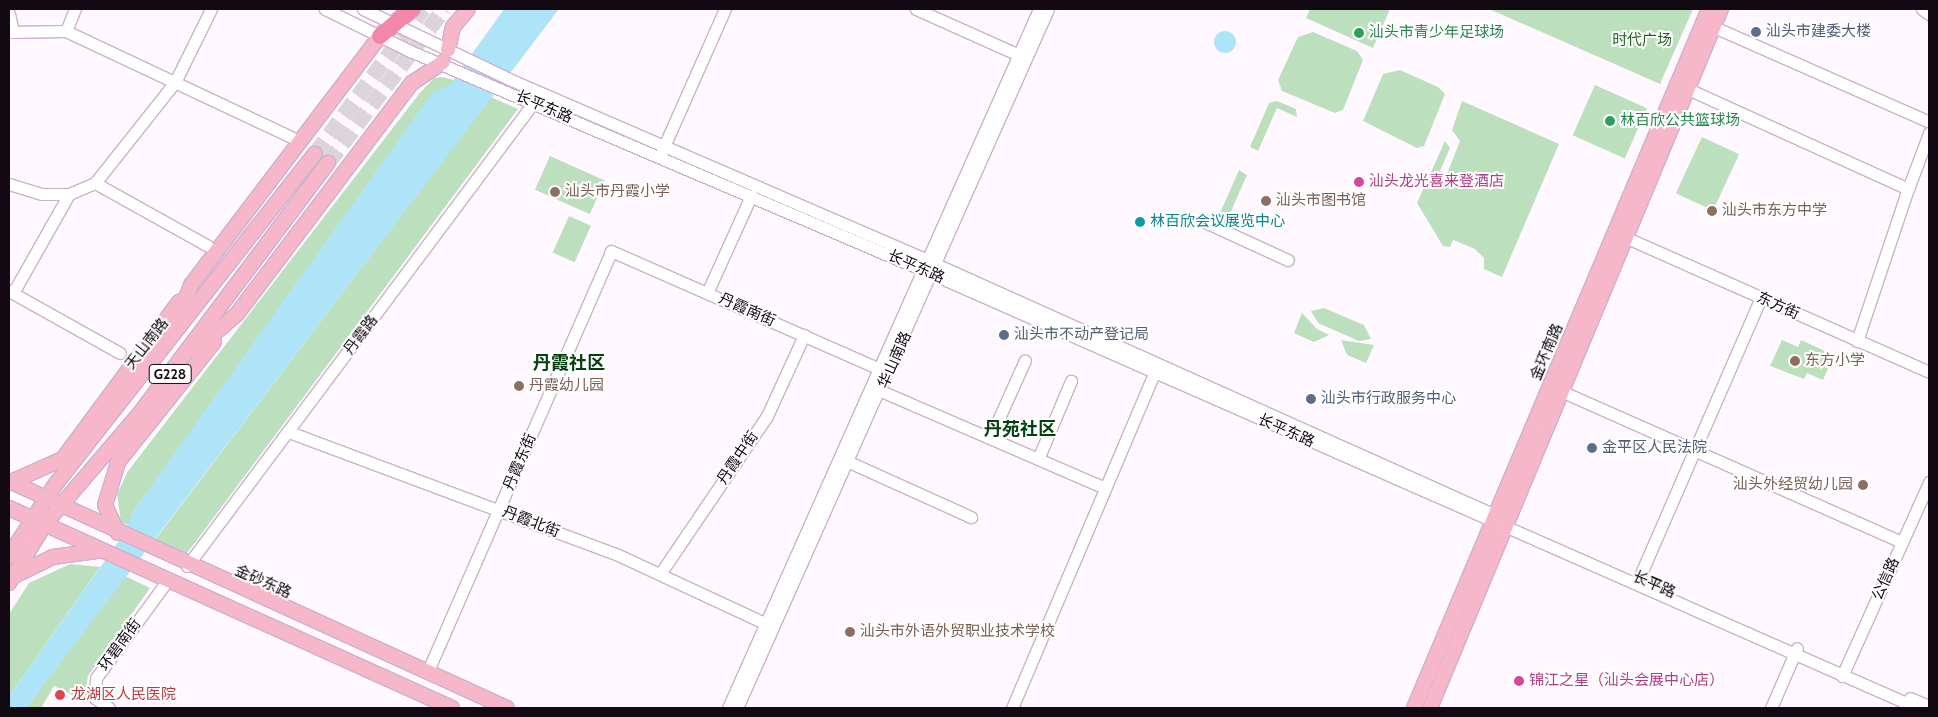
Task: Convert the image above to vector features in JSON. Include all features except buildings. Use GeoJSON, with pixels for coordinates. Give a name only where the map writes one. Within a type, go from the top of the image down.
{"type":"FeatureCollection","features":[{"type":"Feature","properties":{"kind":"highway"},"geometry":{"type":"LineString","coordinates":[[380,36],[412,9]]}},
{"type":"Feature","properties":{"kind":"main road"},"geometry":{"type":"LineString","coordinates":[[395,24],[402,9]]}},
{"type":"Feature","properties":{"kind":"main road"},"geometry":{"type":"LineString","coordinates":[[117,463],[237,314],[412,83],[445,56],[453,26],[468,9]]}},
{"type":"Feature","properties":{"kind":"main road","name":"金环南路"},"geometry":{"type":"LineString","coordinates":[[1414,708],[1709,9]]}},
{"type":"Feature","properties":{"kind":"main road","name":"金环南路"},"geometry":{"type":"LineString","coordinates":[[1430,708],[1508,525],[1721,9]]}},
{"type":"Feature","properties":{"kind":"main road"},"geometry":{"type":"LineString","coordinates":[[62,460],[380,36]]}},
{"type":"Feature","properties":{"kind":"main road","name":"天山南路"},"geometry":{"type":"LineString","coordinates":[[9,556],[46,498],[167,346],[315,154]]}},
{"type":"Feature","properties":{"kind":"main road","name":"G228"},"geometry":{"type":"LineString","coordinates":[[11,580],[45,524],[140,413],[328,163]]}},
{"type":"Feature","properties":{"kind":"main road"},"geometry":{"type":"LineString","coordinates":[[167,346],[192,285]]}},
{"type":"Feature","properties":{"kind":"main road"},"geometry":{"type":"LineString","coordinates":[[175,367],[237,314]]}},
{"type":"Feature","properties":{"kind":"main road"},"geometry":{"type":"LineString","coordinates":[[119,534],[105,505],[117,463],[140,413]]}},
{"type":"Feature","properties":{"kind":"main road"},"geometry":{"type":"LineString","coordinates":[[10,481],[62,460],[91,443]]}},
{"type":"Feature","properties":{"kind":"main road","name":"金砂东路"},"geometry":{"type":"LineString","coordinates":[[10,481],[187,566],[507,708]]}},
{"type":"Feature","properties":{"kind":"main road"},"geometry":{"type":"LineString","coordinates":[[9,508],[452,708]]}},
{"type":"Feature","properties":{"kind":"main road"},"geometry":{"type":"LineString","coordinates":[[11,580],[52,557],[104,552]]}},
{"type":"Feature","properties":{"kind":"street"},"geometry":{"type":"LineString","coordinates":[[66,31],[75,9]]}},
{"type":"Feature","properties":{"kind":"street"},"geometry":{"type":"LineString","coordinates":[[9,184],[42,194],[69,194],[95,183],[175,82],[211,9]]}},
{"type":"Feature","properties":{"kind":"street","name":"长平东路"},"geometry":{"type":"LineString","coordinates":[[325,9],[380,36],[445,56],[464,58],[662,150],[930,267],[1494,519]]}},
{"type":"Feature","properties":{"kind":"street","name":"长平东路"},"geometry":{"type":"LineString","coordinates":[[363,9],[395,24],[445,56],[457,68],[502,89],[662,150],[751,196],[930,267],[1154,373],[1508,525]]}},
{"type":"Feature","properties":{"kind":"street"},"geometry":{"type":"LineString","coordinates":[[662,150],[725,9]]}},
{"type":"Feature","properties":{"kind":"street"},"geometry":{"type":"LineString","coordinates":[[916,9],[1019,55]]}},
{"type":"Feature","properties":{"kind":"street","name":"华山南路"},"geometry":{"type":"LineString","coordinates":[[737,708],[882,390],[930,267],[1038,9]]}},
{"type":"Feature","properties":{"kind":"street","name":"华山南路"},"geometry":{"type":"LineString","coordinates":[[728,708],[1048,9]]}},
{"type":"Feature","properties":{"kind":"street"},"geometry":{"type":"LineString","coordinates":[[1922,9],[1929,14]]}},
{"type":"Feature","properties":{"kind":"street"},"geometry":{"type":"LineString","coordinates":[[9,14],[11,32],[66,31],[291,138]]}},
{"type":"Feature","properties":{"kind":"street"},"geometry":{"type":"LineString","coordinates":[[1714,27],[1929,122]]}},
{"type":"Feature","properties":{"kind":"street"},"geometry":{"type":"LineString","coordinates":[[1688,89],[1908,189]]}},
{"type":"Feature","properties":{"kind":"street","name":"丹霞路"},"geometry":{"type":"LineString","coordinates":[[187,566],[534,102]]}},
{"type":"Feature","properties":{"kind":"street"},"geometry":{"type":"LineString","coordinates":[[1857,341],[1908,189],[1929,133]]}},
{"type":"Feature","properties":{"kind":"street"},"geometry":{"type":"LineString","coordinates":[[95,183],[208,246]]}},
{"type":"Feature","properties":{"kind":"street"},"geometry":{"type":"LineString","coordinates":[[69,194],[11,292],[120,352]]}},
{"type":"Feature","properties":{"kind":"street"},"geometry":{"type":"LineString","coordinates":[[707,293],[751,196]]}},
{"type":"Feature","properties":{"kind":"street"},"geometry":{"type":"LineString","coordinates":[[1205,222],[1288,260]]}},
{"type":"Feature","properties":{"kind":"street","name":"东方街"},"geometry":{"type":"LineString","coordinates":[[1626,238],[1929,372]]}},
{"type":"Feature","properties":{"kind":"street","name":"丹霞南街"},"geometry":{"type":"LineString","coordinates":[[611,250],[882,370]]}},
{"type":"Feature","properties":{"kind":"street","name":"丹霞东街"},"geometry":{"type":"LineString","coordinates":[[427,673],[611,250]]}},
{"type":"Feature","properties":{"kind":"street"},"geometry":{"type":"LineString","coordinates":[[1639,578],[1761,298]]}},
{"type":"Feature","properties":{"kind":"street","name":"丹霞中街"},"geometry":{"type":"LineString","coordinates":[[660,574],[766,416],[804,335]]}},
{"type":"Feature","properties":{"kind":"street"},"geometry":{"type":"LineString","coordinates":[[990,438],[1026,360]]}},
{"type":"Feature","properties":{"kind":"street"},"geometry":{"type":"LineString","coordinates":[[1012,708],[1154,373]]}},
{"type":"Feature","properties":{"kind":"street"},"geometry":{"type":"LineString","coordinates":[[1038,459],[1071,381]]}},
{"type":"Feature","properties":{"kind":"street"},"geometry":{"type":"LineString","coordinates":[[882,390],[1105,488]]}},
{"type":"Feature","properties":{"kind":"street"},"geometry":{"type":"LineString","coordinates":[[1563,392],[1902,542]]}},
{"type":"Feature","properties":{"kind":"street","name":"丹霞北街"},"geometry":{"type":"LineString","coordinates":[[289,432],[499,510],[660,574],[767,624]]}},
{"type":"Feature","properties":{"kind":"street"},"geometry":{"type":"LineString","coordinates":[[849,462],[971,517]]}},
{"type":"Feature","properties":{"kind":"street","name":"公信路"},"geometry":{"type":"LineString","coordinates":[[1844,673],[1929,482]]}},
{"type":"Feature","properties":{"kind":"street","name":"长平路"},"geometry":{"type":"LineString","coordinates":[[1508,525],[1639,578],[1796,652]]}},
{"type":"Feature","properties":{"kind":"street","name":"长平路"},"geometry":{"type":"LineString","coordinates":[[1508,525],[1844,673],[1918,708]]}},
{"type":"Feature","properties":{"kind":"street","name":"环碧南街"},"geometry":{"type":"LineString","coordinates":[[110,708],[95,698],[96,678],[168,581]]}},
{"type":"Feature","properties":{"kind":"street"},"geometry":{"type":"LineString","coordinates":[[1772,708],[1796,652]]}},
{"type":"Feature","properties":{"kind":"street","name":"长平路"},"geometry":{"type":"LineString","coordinates":[[1844,673],[1929,706]]}},
{"type":"Feature","properties":{"kind":"green space","name":"汕头市青少年足球场"},"geometry":{"type":"Polygon","coordinates":[[[1310,9],[1390,9],[1373,48],[1306,18],[1310,9]]]}},
{"type":"Feature","properties":{"kind":"green space","name":"时代广场"},"geometry":{"type":"Polygon","coordinates":[[[1489,9],[1693,9],[1660,84],[1489,9]]]}},
{"type":"Feature","properties":{"kind":"green space"},"geometry":{"type":"Polygon","coordinates":[[[1313,32],[1357,51],[1363,60],[1343,110],[1335,113],[1282,91],[1278,80],[1298,37],[1313,32]]]}},
{"type":"Feature","properties":{"kind":"green space"},"geometry":{"type":"Polygon","coordinates":[[[1400,70],[1438,87],[1445,94],[1424,146],[1417,148],[1363,121],[1383,74],[1400,70]]]}},
{"type":"Feature","properties":{"kind":"green space"},"geometry":{"type":"Polygon","coordinates":[[[442,77],[454,80],[134,510],[128,525],[121,523],[117,494],[128,471],[419,94],[434,78],[442,77]]]}},
{"type":"Feature","properties":{"kind":"green space","name":"林百欣公共篮球场"},"geometry":{"type":"Polygon","coordinates":[[[1595,85],[1647,108],[1625,158],[1573,135],[1595,85]]]}},
{"type":"Feature","properties":{"kind":"green space"},"geometry":{"type":"Polygon","coordinates":[[[491,97],[518,109],[185,556],[154,541],[491,97]]]}},
{"type":"Feature","properties":{"kind":"green space"},"geometry":{"type":"Polygon","coordinates":[[[1277,101],[1296,109],[1297,117],[1277,108],[1258,151],[1250,147],[1269,103],[1277,101]]]}},
{"type":"Feature","properties":{"kind":"green space"},"geometry":{"type":"Polygon","coordinates":[[[1462,101],[1559,144],[1502,277],[1484,269],[1484,258],[1475,249],[1453,240],[1450,247],[1443,246],[1417,203],[1445,141],[1450,148],[1440,171],[1447,174],[1460,141],[1452,130],[1462,101]]]}},
{"type":"Feature","properties":{"kind":"green space"},"geometry":{"type":"Polygon","coordinates":[[[1702,137],[1739,154],[1713,211],[1676,193],[1702,137]]]}},
{"type":"Feature","properties":{"kind":"green space"},"geometry":{"type":"Polygon","coordinates":[[[550,156],[605,180],[590,214],[535,190],[550,156]]]}},
{"type":"Feature","properties":{"kind":"green space"},"geometry":{"type":"Polygon","coordinates":[[[1239,170],[1247,175],[1224,227],[1220,213],[1239,170]]]}},
{"type":"Feature","properties":{"kind":"green space"},"geometry":{"type":"Polygon","coordinates":[[[569,216],[591,226],[575,262],[553,253],[569,216]]]}},
{"type":"Feature","properties":{"kind":"green space"},"geometry":{"type":"Polygon","coordinates":[[[1324,308],[1364,325],[1371,339],[1359,341],[1318,323],[1311,311],[1324,308]]]}},
{"type":"Feature","properties":{"kind":"green space"},"geometry":{"type":"Polygon","coordinates":[[[1302,313],[1317,329],[1329,335],[1314,342],[1294,333],[1302,313]]]}},
{"type":"Feature","properties":{"kind":"green space"},"geometry":{"type":"Polygon","coordinates":[[[1341,340],[1374,345],[1366,363],[1347,355],[1341,340]]]}},
{"type":"Feature","properties":{"kind":"green space"},"geometry":{"type":"Polygon","coordinates":[[[1782,340],[1798,347],[1801,340],[1834,355],[1823,380],[1807,373],[1804,379],[1770,366],[1782,340]]]}},
{"type":"Feature","properties":{"kind":"green space"},"geometry":{"type":"Polygon","coordinates":[[[70,564],[100,567],[9,696],[9,614],[29,583],[70,564]]]}},
{"type":"Feature","properties":{"kind":"green space"},"geometry":{"type":"Polygon","coordinates":[[[125,576],[150,588],[88,676],[86,688],[91,704],[54,686],[41,708],[26,708],[125,576]]]}},
{"type":"Feature","properties":{"kind":"water"},"geometry":{"type":"Polygon","coordinates":[[[504,9],[559,9],[26,708],[9,708],[9,696],[123,535],[134,510],[433,92],[449,86],[504,9]]]}},
{"type":"Feature","properties":{"kind":"water"},"geometry":{"type":"Polygon","coordinates":[[[1225,31],[1235,38],[1236,42],[1229,52],[1225,53],[1215,46],[1214,42],[1221,32],[1225,31]]]}},
{"type":"Feature","properties":{"kind":"tunnel"},"geometry":{"type":"LineString","coordinates":[[315,154],[423,9]]}},
{"type":"Feature","properties":{"kind":"tunnel"},"geometry":{"type":"LineString","coordinates":[[328,163],[444,9]]}},
{"type":"Feature","properties":{"kind":"place","name":"汕头市建委大楼"},"geometry":{"type":"Point","coordinates":[1756,32]}},
{"type":"Feature","properties":{"kind":"place","name":"汕头市青少年足球场"},"geometry":{"type":"Point","coordinates":[1359,33]}},
{"type":"Feature","properties":{"kind":"place","name":"林百欣公共篮球场"},"geometry":{"type":"Point","coordinates":[1610,121]}},
{"type":"Feature","properties":{"kind":"place","name":"汕头龙光喜来登酒店"},"geometry":{"type":"Point","coordinates":[1359,182]}},
{"type":"Feature","properties":{"kind":"place","name":"汕头市丹霞小学"},"geometry":{"type":"Point","coordinates":[555,192]}},
{"type":"Feature","properties":{"kind":"place","name":"汕头市图书馆"},"geometry":{"type":"Point","coordinates":[1266,201]}},
{"type":"Feature","properties":{"kind":"place","name":"汕头市东方中学"},"geometry":{"type":"Point","coordinates":[1712,211]}},
{"type":"Feature","properties":{"kind":"place","name":"林百欣会议展览中心"},"geometry":{"type":"Point","coordinates":[1140,222]}},
{"type":"Feature","properties":{"kind":"place","name":"汕头市不动产登记局"},"geometry":{"type":"Point","coordinates":[1004,335]}},
{"type":"Feature","properties":{"kind":"place","name":"东方小学"},"geometry":{"type":"Point","coordinates":[1795,361]}},
{"type":"Feature","properties":{"kind":"place","name":"丹霞幼儿园"},"geometry":{"type":"Point","coordinates":[519,386]}},
{"type":"Feature","properties":{"kind":"place","name":"汕头市行政服务中心"},"geometry":{"type":"Point","coordinates":[1311,399]}},
{"type":"Feature","properties":{"kind":"place","name":"金平区人民法院"},"geometry":{"type":"Point","coordinates":[1592,448]}},
{"type":"Feature","properties":{"kind":"place","name":"汕头外经贸幼儿园"},"geometry":{"type":"Point","coordinates":[1863,485]}},
{"type":"Feature","properties":{"kind":"place","name":"汕头市外语外贸职业技术学校"},"geometry":{"type":"Point","coordinates":[850,632]}},
{"type":"Feature","properties":{"kind":"place","name":"锦江之星（汕头会展中心店）"},"geometry":{"type":"Point","coordinates":[1519,681]}},
{"type":"Feature","properties":{"kind":"place","name":"龙湖区人民医院"},"geometry":{"type":"Point","coordinates":[60,695]}},
{"type":"Feature","properties":{"kind":"district","name":"丹霞社区"},"geometry":{"type":"Point","coordinates":[569,363]}},
{"type":"Feature","properties":{"kind":"district","name":"丹苑社区"},"geometry":{"type":"Point","coordinates":[1020,429]}}]}
